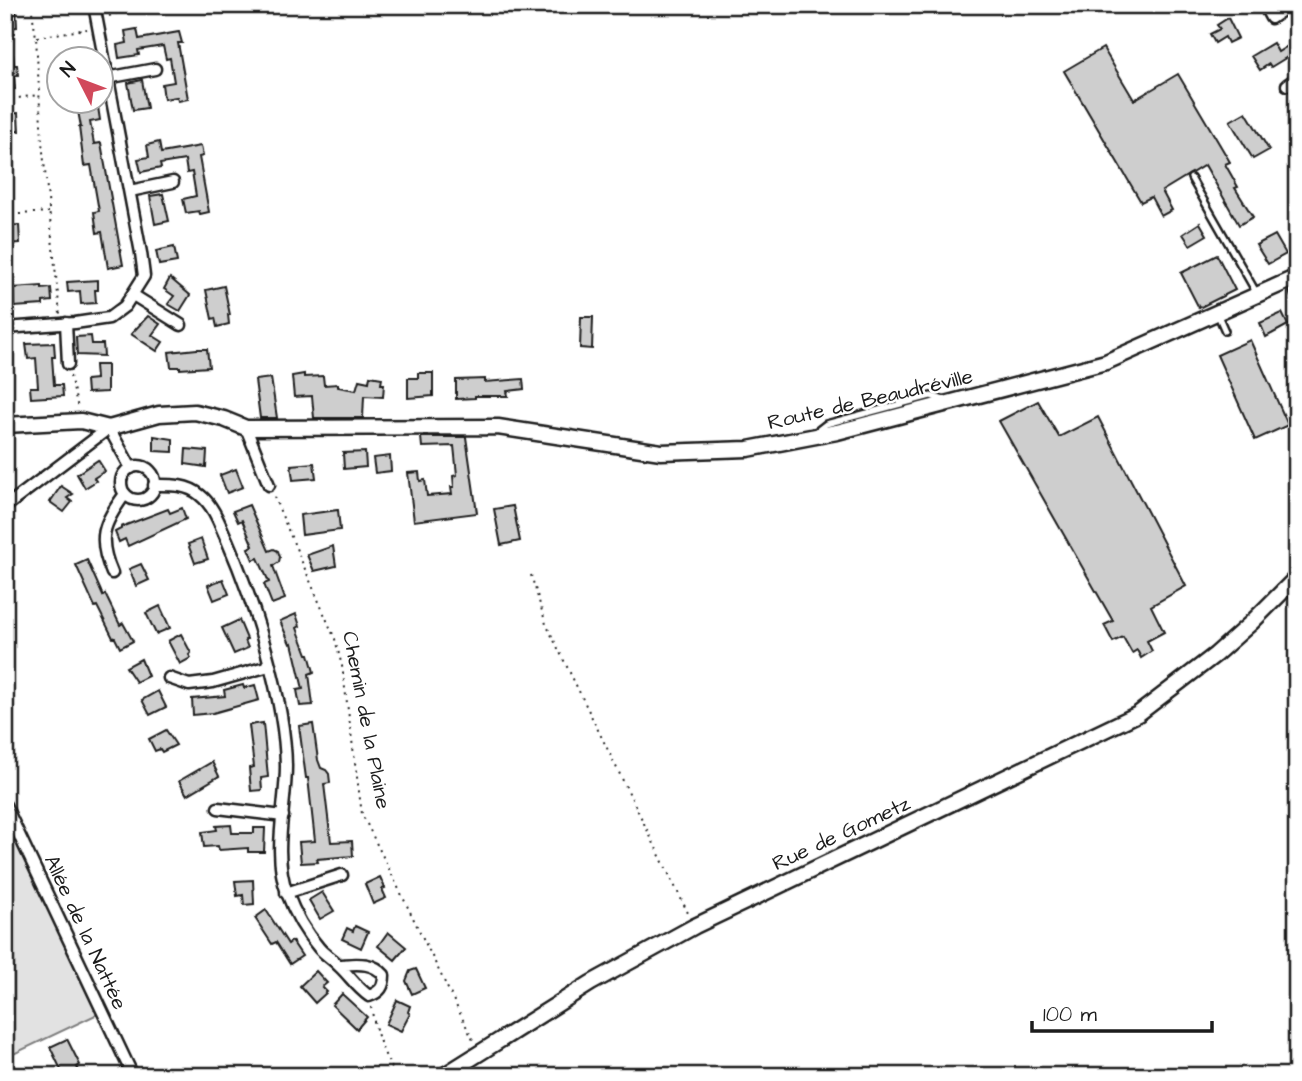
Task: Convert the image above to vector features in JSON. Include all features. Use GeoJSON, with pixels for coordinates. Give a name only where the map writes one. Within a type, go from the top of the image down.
{"type":"FeatureCollection","features":[{"type":"Feature","properties":{"kind":"street"},"geometry":{"type":"LineString","coordinates":[[94,5],[101,46]]}},
{"type":"Feature","properties":{"kind":"street"},"geometry":{"type":"LineString","coordinates":[[1264,5],[1271,18],[1290,5]]}},
{"type":"Feature","properties":{"kind":"street"},"geometry":{"type":"LineString","coordinates":[[116,76],[155,69]]}},
{"type":"Feature","properties":{"kind":"street"},"geometry":{"type":"LineString","coordinates":[[1287,85],[1297,79]]}},
{"type":"Feature","properties":{"kind":"street"},"geometry":{"type":"LineString","coordinates":[[5,328],[109,318],[125,306],[144,276],[115,116]]}},
{"type":"Feature","properties":{"kind":"street"},"geometry":{"type":"LineString","coordinates":[[130,191],[173,182]]}},
{"type":"Feature","properties":{"kind":"street","name":"Route de Beaudréville"},"geometry":{"type":"LineString","coordinates":[[109,428],[159,414],[183,412],[204,413],[246,428],[498,427],[661,452],[748,449],[812,437],[1106,362],[1293,279]]}},
{"type":"Feature","properties":{"kind":"street"},"geometry":{"type":"LineString","coordinates":[[133,295],[181,324]]}},
{"type":"Feature","properties":{"kind":"street"},"geometry":{"type":"LineString","coordinates":[[64,324],[68,365]]}},
{"type":"Feature","properties":{"kind":"street"},"geometry":{"type":"LineString","coordinates":[[5,425],[71,421],[109,428],[131,468]]}},
{"type":"Feature","properties":{"kind":"street"},"geometry":{"type":"LineString","coordinates":[[5,507],[109,428]]}},
{"type":"Feature","properties":{"kind":"street"},"geometry":{"type":"LineString","coordinates":[[246,428],[269,485]]}},
{"type":"Feature","properties":{"kind":"street"},"geometry":{"type":"LineString","coordinates":[[136,467],[147,470],[155,485],[150,495],[134,500],[125,494],[121,480],[131,468],[136,467]]}},
{"type":"Feature","properties":{"kind":"street"},"geometry":{"type":"LineString","coordinates":[[155,485],[182,486],[200,494],[213,510],[237,563],[269,666],[281,720],[286,765],[279,855],[286,893],[302,924],[320,950],[339,965],[358,988],[369,996],[378,993],[384,985],[384,975],[379,968],[369,964],[339,965]]}},
{"type":"Feature","properties":{"kind":"street"},"geometry":{"type":"LineString","coordinates":[[112,573],[103,552],[104,532],[108,517],[125,494]]}},
{"type":"Feature","properties":{"kind":"street","name":"Rue de Gometz"},"geometry":{"type":"LineString","coordinates":[[1251,623],[1297,577]]}},
{"type":"Feature","properties":{"kind":"street","name":"Rue de Gometz"},"geometry":{"type":"LineString","coordinates":[[443,1076],[591,983],[695,926],[1138,714],[1297,588]]}},
{"type":"Feature","properties":{"kind":"street"},"geometry":{"type":"LineString","coordinates":[[169,678],[189,685],[213,682],[269,666]]}},
{"type":"Feature","properties":{"kind":"street","name":"Allée de la Nattée"},"geometry":{"type":"LineString","coordinates":[[5,805],[133,1076]]}},
{"type":"Feature","properties":{"kind":"street"},"geometry":{"type":"LineString","coordinates":[[218,808],[283,816]]}},
{"type":"Feature","properties":{"kind":"street"},"geometry":{"type":"LineString","coordinates":[[286,893],[342,875]]}},
{"type":"Feature","properties":{"kind":"lane"},"geometry":{"type":"LineString","coordinates":[[1191,178],[1258,295]]}},
{"type":"Feature","properties":{"kind":"lane"},"geometry":{"type":"LineString","coordinates":[[1293,279],[1297,304]]}},
{"type":"Feature","properties":{"kind":"lane"},"geometry":{"type":"LineString","coordinates":[[1217,313],[1225,331]]}},
{"type":"Feature","properties":{"kind":"path"},"geometry":{"type":"LineString","coordinates":[[31,5],[36,37],[49,212],[64,324]]}},
{"type":"Feature","properties":{"kind":"path"},"geometry":{"type":"LineString","coordinates":[[36,37],[97,24],[138,5]]}},
{"type":"Feature","properties":{"kind":"path"},"geometry":{"type":"LineString","coordinates":[[5,100],[39,95]]}},
{"type":"Feature","properties":{"kind":"path"},"geometry":{"type":"LineString","coordinates":[[5,215],[49,212]]}},
{"type":"Feature","properties":{"kind":"path"},"geometry":{"type":"LineString","coordinates":[[68,365],[79,414],[73,415],[71,421]]}},
{"type":"Feature","properties":{"kind":"path","name":"Chemin de la Plaine"},"geometry":{"type":"LineString","coordinates":[[269,485],[335,639],[342,666],[362,814],[479,1052]]}},
{"type":"Feature","properties":{"kind":"path"},"geometry":{"type":"LineString","coordinates":[[531,575],[546,624],[695,926]]}},
{"type":"Feature","properties":{"kind":"path"},"geometry":{"type":"LineString","coordinates":[[369,996],[376,1035],[397,1076]]}},
{"type":"Feature","properties":{"kind":"shaded area"},"geometry":{"type":"Polygon","coordinates":[[[5,805],[102,1012],[5,1058],[5,805]]]}},
{"type":"Feature","properties":{"kind":"building"},"geometry":{"type":"Polygon","coordinates":[[[5,5],[16,5],[17,27],[7,28],[5,25],[5,5]]]}},
{"type":"Feature","properties":{"kind":"building"},"geometry":{"type":"Polygon","coordinates":[[[1228,18],[1238,38],[1228,43],[1225,37],[1215,43],[1210,34],[1220,29],[1217,25],[1228,18]]]}},
{"type":"Feature","properties":{"kind":"building"},"geometry":{"type":"Polygon","coordinates":[[[137,29],[139,39],[179,32],[182,43],[178,43],[188,99],[164,99],[162,84],[174,82],[170,58],[166,59],[163,46],[138,50],[139,55],[119,58],[117,45],[127,43],[125,31],[137,29]]]}},
{"type":"Feature","properties":{"kind":"building"},"geometry":{"type":"Polygon","coordinates":[[[1297,40],[1297,51],[1271,67],[1269,64],[1260,70],[1251,56],[1273,43],[1278,52],[1297,40]]]}},
{"type":"Feature","properties":{"kind":"building"},"geometry":{"type":"Polygon","coordinates":[[[1103,48],[1134,100],[1178,74],[1230,162],[1225,164],[1238,187],[1235,188],[1253,217],[1239,225],[1205,165],[1162,191],[1172,210],[1161,216],[1151,197],[1141,202],[1064,71],[1103,48]]]}},
{"type":"Feature","properties":{"kind":"building"},"geometry":{"type":"Polygon","coordinates":[[[5,55],[13,55],[14,65],[17,65],[15,89],[5,90],[5,55]]]}},
{"type":"Feature","properties":{"kind":"building"},"geometry":{"type":"Polygon","coordinates":[[[142,80],[147,108],[133,110],[128,83],[142,80]]]}},
{"type":"Feature","properties":{"kind":"building"},"geometry":{"type":"Polygon","coordinates":[[[1246,112],[1269,150],[1253,159],[1230,121],[1246,112]]]}},
{"type":"Feature","properties":{"kind":"building"},"geometry":{"type":"Polygon","coordinates":[[[18,113],[19,131],[5,132],[5,114],[18,113]]]}},
{"type":"Feature","properties":{"kind":"building"},"geometry":{"type":"Polygon","coordinates":[[[79,116],[99,116],[100,120],[90,122],[94,144],[101,143],[123,265],[108,268],[102,232],[97,233],[94,212],[99,211],[91,165],[84,166],[79,116]]]}},
{"type":"Feature","properties":{"kind":"building"},"geometry":{"type":"Polygon","coordinates":[[[159,142],[161,153],[201,146],[203,156],[199,157],[209,212],[186,213],[183,199],[196,196],[192,172],[187,173],[185,160],[160,164],[161,168],[141,172],[138,159],[149,157],[147,145],[159,142]]]}},
{"type":"Feature","properties":{"kind":"building"},"geometry":{"type":"Polygon","coordinates":[[[163,194],[169,221],[155,224],[150,196],[163,194]]]}},
{"type":"Feature","properties":{"kind":"building"},"geometry":{"type":"Polygon","coordinates":[[[1200,223],[1207,235],[1190,245],[1183,234],[1200,223]]]}},
{"type":"Feature","properties":{"kind":"building"},"geometry":{"type":"Polygon","coordinates":[[[19,225],[20,243],[5,244],[5,226],[19,225]]]}},
{"type":"Feature","properties":{"kind":"building"},"geometry":{"type":"Polygon","coordinates":[[[1275,235],[1286,254],[1268,264],[1256,245],[1275,235]]]}},
{"type":"Feature","properties":{"kind":"building"},"geometry":{"type":"Polygon","coordinates":[[[174,247],[177,262],[159,265],[156,251],[174,247]]]}},
{"type":"Feature","properties":{"kind":"building"},"geometry":{"type":"Polygon","coordinates":[[[1217,255],[1235,290],[1199,308],[1181,273],[1217,255]]]}},
{"type":"Feature","properties":{"kind":"building"},"geometry":{"type":"Polygon","coordinates":[[[170,278],[190,295],[180,311],[168,304],[174,296],[164,289],[170,278]]]}},
{"type":"Feature","properties":{"kind":"building"},"geometry":{"type":"Polygon","coordinates":[[[98,280],[98,290],[95,290],[96,303],[81,304],[80,291],[68,292],[67,282],[98,280]]]}},
{"type":"Feature","properties":{"kind":"building"},"geometry":{"type":"Polygon","coordinates":[[[42,286],[42,289],[51,288],[52,301],[43,302],[43,305],[14,307],[13,288],[42,286]]]}},
{"type":"Feature","properties":{"kind":"building"},"geometry":{"type":"Polygon","coordinates":[[[224,286],[230,315],[229,324],[217,327],[215,318],[212,319],[206,290],[224,286]]]}},
{"type":"Feature","properties":{"kind":"building"},"geometry":{"type":"Polygon","coordinates":[[[1282,313],[1288,325],[1266,337],[1260,323],[1282,313]]]}},
{"type":"Feature","properties":{"kind":"building"},"geometry":{"type":"Polygon","coordinates":[[[148,316],[160,324],[152,335],[163,342],[157,351],[131,334],[148,316]]]}},
{"type":"Feature","properties":{"kind":"building"},"geometry":{"type":"Polygon","coordinates":[[[581,317],[593,317],[592,349],[580,348],[581,317]]]}},
{"type":"Feature","properties":{"kind":"building"},"geometry":{"type":"Polygon","coordinates":[[[91,336],[92,344],[103,344],[104,356],[77,355],[76,337],[91,336]]]}},
{"type":"Feature","properties":{"kind":"building"},"geometry":{"type":"Polygon","coordinates":[[[1250,340],[1288,425],[1255,440],[1217,355],[1250,340]]]}},
{"type":"Feature","properties":{"kind":"building"},"geometry":{"type":"Polygon","coordinates":[[[54,343],[54,385],[62,385],[63,396],[31,398],[30,387],[38,387],[36,358],[28,359],[26,344],[54,343]]]}},
{"type":"Feature","properties":{"kind":"building"},"geometry":{"type":"Polygon","coordinates":[[[207,349],[209,367],[171,367],[169,352],[207,349]]]}},
{"type":"Feature","properties":{"kind":"building"},"geometry":{"type":"Polygon","coordinates":[[[95,365],[107,365],[107,392],[87,393],[86,380],[96,379],[95,365]]]}},
{"type":"Feature","properties":{"kind":"building"},"geometry":{"type":"Polygon","coordinates":[[[418,373],[433,373],[433,396],[408,398],[408,378],[418,378],[418,373]]]}},
{"type":"Feature","properties":{"kind":"building"},"geometry":{"type":"Polygon","coordinates":[[[304,374],[304,377],[323,376],[324,385],[338,384],[338,387],[356,390],[359,380],[369,382],[370,376],[382,378],[383,397],[364,396],[363,418],[314,418],[312,396],[294,397],[292,376],[304,374]]]}},
{"type":"Feature","properties":{"kind":"building"},"geometry":{"type":"Polygon","coordinates":[[[271,378],[277,418],[260,418],[255,380],[271,378]]]}},
{"type":"Feature","properties":{"kind":"building"},"geometry":{"type":"Polygon","coordinates":[[[485,379],[485,382],[523,379],[524,389],[507,391],[508,396],[456,399],[456,380],[485,379]]]}},
{"type":"Feature","properties":{"kind":"building"},"geometry":{"type":"Polygon","coordinates":[[[1038,401],[1059,437],[1098,417],[1186,586],[1151,606],[1164,632],[1147,641],[1152,651],[1141,658],[1137,650],[1132,653],[1123,637],[1113,642],[1104,625],[1113,621],[999,421],[1038,401]]]}},
{"type":"Feature","properties":{"kind":"building"},"geometry":{"type":"Polygon","coordinates":[[[154,436],[173,439],[173,452],[154,451],[154,436]]]}},
{"type":"Feature","properties":{"kind":"building"},"geometry":{"type":"Polygon","coordinates":[[[421,437],[466,437],[477,513],[414,521],[408,473],[419,472],[420,481],[425,480],[427,496],[452,494],[453,476],[457,475],[454,446],[422,447],[421,437]]]}},
{"type":"Feature","properties":{"kind":"building"},"geometry":{"type":"Polygon","coordinates":[[[186,449],[207,451],[206,467],[185,464],[186,449]]]}},
{"type":"Feature","properties":{"kind":"building"},"geometry":{"type":"Polygon","coordinates":[[[365,452],[366,467],[344,469],[343,453],[365,452]]]}},
{"type":"Feature","properties":{"kind":"building"},"geometry":{"type":"Polygon","coordinates":[[[390,456],[391,471],[375,473],[373,458],[390,456]]]}},
{"type":"Feature","properties":{"kind":"building"},"geometry":{"type":"Polygon","coordinates":[[[98,460],[105,471],[85,488],[77,474],[98,460]]]}},
{"type":"Feature","properties":{"kind":"building"},"geometry":{"type":"Polygon","coordinates":[[[314,463],[316,478],[293,480],[291,465],[314,463]]]}},
{"type":"Feature","properties":{"kind":"building"},"geometry":{"type":"Polygon","coordinates":[[[236,469],[243,487],[227,493],[220,475],[236,469]]]}},
{"type":"Feature","properties":{"kind":"building"},"geometry":{"type":"Polygon","coordinates":[[[61,486],[73,494],[67,498],[72,502],[64,512],[50,502],[61,486]]]}},
{"type":"Feature","properties":{"kind":"building"},"geometry":{"type":"Polygon","coordinates":[[[249,505],[269,551],[278,551],[280,557],[279,562],[273,566],[285,599],[272,604],[264,584],[269,582],[258,558],[253,560],[248,548],[253,546],[242,520],[238,522],[233,511],[249,505]]]}},
{"type":"Feature","properties":{"kind":"building"},"geometry":{"type":"Polygon","coordinates":[[[513,506],[520,541],[501,545],[494,509],[513,506]]]}},
{"type":"Feature","properties":{"kind":"building"},"geometry":{"type":"Polygon","coordinates":[[[182,508],[186,519],[128,546],[125,539],[119,542],[115,532],[121,527],[168,509],[170,513],[182,508]]]}},
{"type":"Feature","properties":{"kind":"building"},"geometry":{"type":"Polygon","coordinates":[[[338,510],[340,530],[302,535],[300,515],[338,510]]]}},
{"type":"Feature","properties":{"kind":"building"},"geometry":{"type":"Polygon","coordinates":[[[201,539],[208,559],[195,563],[188,544],[201,539]]]}},
{"type":"Feature","properties":{"kind":"building"},"geometry":{"type":"Polygon","coordinates":[[[333,546],[336,566],[314,571],[307,555],[333,546]]]}},
{"type":"Feature","properties":{"kind":"building"},"geometry":{"type":"Polygon","coordinates":[[[87,560],[103,596],[105,594],[120,625],[123,623],[133,641],[120,648],[97,606],[95,607],[76,565],[87,560]]]}},
{"type":"Feature","properties":{"kind":"building"},"geometry":{"type":"Polygon","coordinates":[[[141,564],[149,580],[136,586],[129,569],[141,564]]]}},
{"type":"Feature","properties":{"kind":"building"},"geometry":{"type":"Polygon","coordinates":[[[223,579],[229,594],[214,600],[208,585],[223,579]]]}},
{"type":"Feature","properties":{"kind":"building"},"geometry":{"type":"Polygon","coordinates":[[[160,606],[170,628],[156,634],[146,613],[160,606]]]}},
{"type":"Feature","properties":{"kind":"building"},"geometry":{"type":"Polygon","coordinates":[[[296,614],[300,626],[297,628],[314,672],[309,674],[313,705],[300,706],[297,690],[303,689],[292,643],[290,644],[280,621],[296,614]]]}},
{"type":"Feature","properties":{"kind":"building"},"geometry":{"type":"Polygon","coordinates":[[[239,620],[248,648],[234,654],[222,628],[239,620]]]}},
{"type":"Feature","properties":{"kind":"building"},"geometry":{"type":"Polygon","coordinates":[[[181,634],[191,658],[180,664],[168,641],[181,634]]]}},
{"type":"Feature","properties":{"kind":"building"},"geometry":{"type":"Polygon","coordinates":[[[141,659],[148,676],[136,682],[126,667],[141,659]]]}},
{"type":"Feature","properties":{"kind":"building"},"geometry":{"type":"Polygon","coordinates":[[[243,685],[244,688],[255,685],[259,700],[213,713],[193,715],[192,699],[225,696],[224,690],[243,685]]]}},
{"type":"Feature","properties":{"kind":"building"},"geometry":{"type":"Polygon","coordinates":[[[158,691],[166,707],[150,715],[142,700],[158,691]]]}},
{"type":"Feature","properties":{"kind":"building"},"geometry":{"type":"Polygon","coordinates":[[[263,723],[268,777],[261,778],[262,790],[251,791],[249,768],[254,767],[249,725],[263,723]]]}},
{"type":"Feature","properties":{"kind":"building"},"geometry":{"type":"Polygon","coordinates":[[[313,724],[318,760],[321,768],[329,774],[330,783],[324,784],[331,842],[352,841],[353,856],[301,863],[299,842],[315,841],[299,726],[313,724]]]}},
{"type":"Feature","properties":{"kind":"building"},"geometry":{"type":"Polygon","coordinates":[[[166,730],[176,745],[162,752],[160,749],[155,751],[149,739],[166,730]]]}},
{"type":"Feature","properties":{"kind":"building"},"geometry":{"type":"Polygon","coordinates":[[[212,762],[219,776],[187,795],[179,781],[212,762]]]}},
{"type":"Feature","properties":{"kind":"building"},"geometry":{"type":"Polygon","coordinates":[[[231,825],[232,833],[254,833],[254,828],[265,828],[264,852],[248,852],[248,848],[219,850],[218,846],[204,847],[202,832],[217,830],[216,826],[231,825]]]}},
{"type":"Feature","properties":{"kind":"building"},"geometry":{"type":"Polygon","coordinates":[[[380,877],[386,898],[373,904],[365,884],[380,877]]]}},
{"type":"Feature","properties":{"kind":"building"},"geometry":{"type":"Polygon","coordinates":[[[253,880],[254,904],[244,905],[243,895],[237,896],[235,881],[253,880]]]}},
{"type":"Feature","properties":{"kind":"building"},"geometry":{"type":"Polygon","coordinates":[[[322,892],[334,911],[320,919],[309,900],[322,892]]]}},
{"type":"Feature","properties":{"kind":"building"},"geometry":{"type":"Polygon","coordinates":[[[266,910],[288,944],[292,941],[302,956],[290,964],[276,942],[272,944],[255,918],[266,910]]]}},
{"type":"Feature","properties":{"kind":"building"},"geometry":{"type":"Polygon","coordinates":[[[355,926],[368,932],[361,948],[342,939],[347,928],[353,931],[355,926]]]}},
{"type":"Feature","properties":{"kind":"building"},"geometry":{"type":"Polygon","coordinates":[[[388,932],[406,947],[395,960],[378,946],[388,932]]]}},
{"type":"Feature","properties":{"kind":"building"},"geometry":{"type":"Polygon","coordinates":[[[416,969],[425,988],[412,994],[406,981],[410,971],[416,969]]]}},
{"type":"Feature","properties":{"kind":"building"},"geometry":{"type":"Polygon","coordinates":[[[316,971],[327,983],[322,987],[327,992],[315,1003],[300,986],[316,971]]]}},
{"type":"Feature","properties":{"kind":"building"},"geometry":{"type":"Polygon","coordinates":[[[342,994],[367,1017],[357,1029],[332,1005],[342,994]]]}},
{"type":"Feature","properties":{"kind":"building"},"geometry":{"type":"Polygon","coordinates":[[[397,1000],[410,1006],[410,1014],[401,1031],[386,1024],[397,1000]]]}},
{"type":"Feature","properties":{"kind":"building"},"geometry":{"type":"Polygon","coordinates":[[[67,1039],[80,1065],[77,1067],[82,1076],[67,1076],[66,1072],[63,1074],[50,1047],[67,1039]]]}}]}
